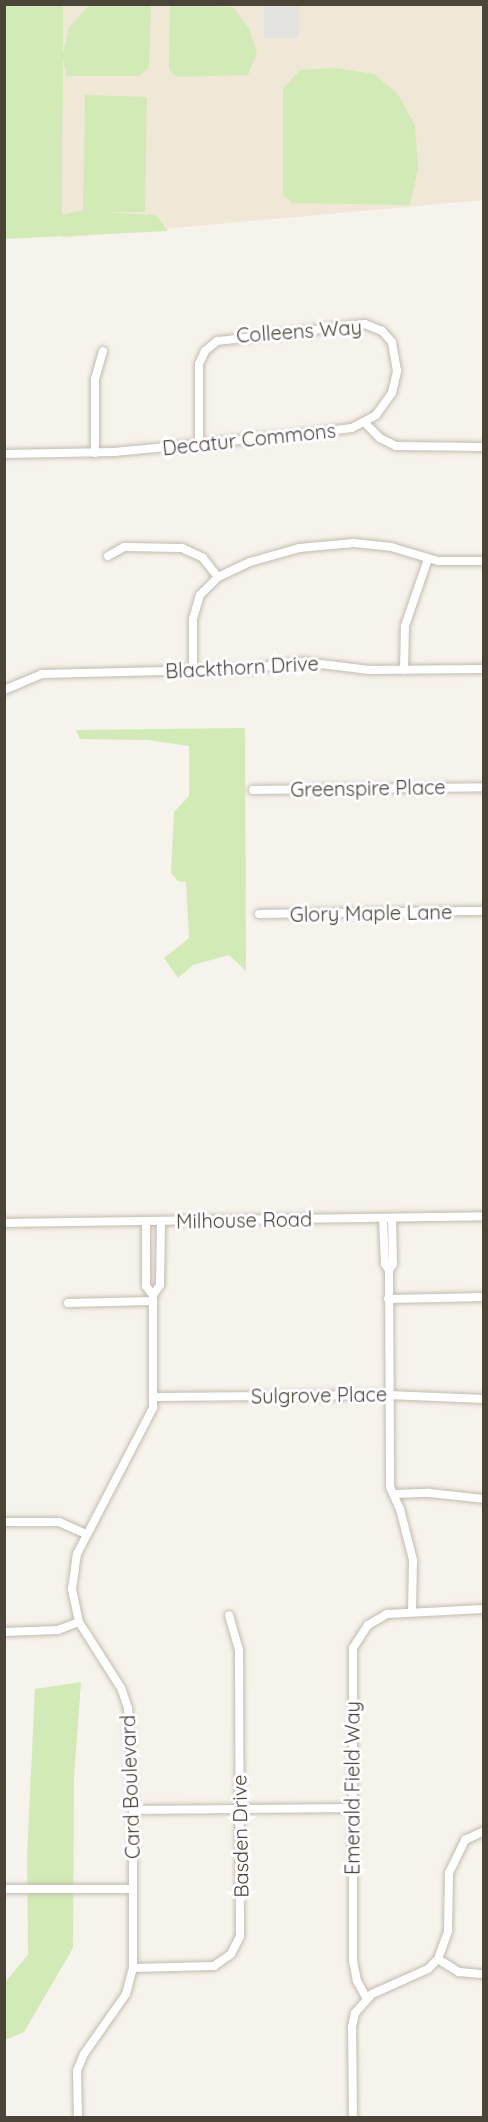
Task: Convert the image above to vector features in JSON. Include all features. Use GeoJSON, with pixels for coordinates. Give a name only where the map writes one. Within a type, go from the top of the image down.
{"type":"FeatureCollection","features":[{"type":"Feature","properties":{"kind":"street","name":"Colleens Way"},"geometry":{"type":"LineString","coordinates":[[199,444],[200,360],[210,345],[231,336],[358,324],[382,331],[395,349],[397,376],[385,405],[365,423]]}},
{"type":"Feature","properties":{"kind":"street"},"geometry":{"type":"LineString","coordinates":[[95,453],[95,379],[103,351]]}},
{"type":"Feature","properties":{"kind":"street"},"geometry":{"type":"LineString","coordinates":[[365,423],[380,438],[396,446],[483,447]]}},
{"type":"Feature","properties":{"kind":"street","name":"Decatur Commons"},"geometry":{"type":"LineString","coordinates":[[4,454],[95,453],[322,432],[365,423]]}},
{"type":"Feature","properties":{"kind":"street"},"geometry":{"type":"LineString","coordinates":[[193,671],[194,608],[202,592],[218,577],[271,555],[328,544],[376,545],[428,559],[458,563],[483,561]]}},
{"type":"Feature","properties":{"kind":"street"},"geometry":{"type":"LineString","coordinates":[[108,556],[123,547],[182,548],[203,558],[218,577]]}},
{"type":"Feature","properties":{"kind":"street"},"geometry":{"type":"LineString","coordinates":[[404,670],[405,626],[428,559]]}},
{"type":"Feature","properties":{"kind":"street","name":"Blackthorn Drive"},"geometry":{"type":"LineString","coordinates":[[4,690],[42,674],[254,669],[304,662],[370,670],[483,669]]}},
{"type":"Feature","properties":{"kind":"street","name":"Greenspire Place"},"geometry":{"type":"LineString","coordinates":[[253,790],[483,787]]}},
{"type":"Feature","properties":{"kind":"street","name":"Glory Maple Lane"},"geometry":{"type":"LineString","coordinates":[[259,914],[483,911]]}},
{"type":"Feature","properties":{"kind":"street","name":"Milhouse Road"},"geometry":{"type":"LineString","coordinates":[[4,1223],[483,1216]]}},
{"type":"Feature","properties":{"kind":"street"},"geometry":{"type":"LineString","coordinates":[[388,1218],[385,1264],[389,1269],[390,1486],[413,1560],[412,1610]]}},
{"type":"Feature","properties":{"kind":"street","name":"Card Boulevard"},"geometry":{"type":"LineString","coordinates":[[146,1221],[146,1286],[153,1298]]}},
{"type":"Feature","properties":{"kind":"street","name":"Card Boulevard"},"geometry":{"type":"LineString","coordinates":[[78,2118],[77,2071],[84,2054],[126,1994],[133,1968],[133,1810],[128,1708],[121,1688],[79,1622],[72,1589],[77,1554],[144,1429],[154,1397],[153,1298],[160,1285],[161,1221]]}},
{"type":"Feature","properties":{"kind":"street"},"geometry":{"type":"LineString","coordinates":[[388,1299],[483,1297]]}},
{"type":"Feature","properties":{"kind":"street"},"geometry":{"type":"LineString","coordinates":[[68,1304],[153,1298]]}},
{"type":"Feature","properties":{"kind":"street","name":"Sulgrove Place"},"geometry":{"type":"LineString","coordinates":[[154,1397],[388,1395],[483,1399]]}},
{"type":"Feature","properties":{"kind":"street"},"geometry":{"type":"LineString","coordinates":[[394,1494],[429,1492],[483,1499]]}},
{"type":"Feature","properties":{"kind":"street"},"geometry":{"type":"LineString","coordinates":[[4,1522],[59,1522],[86,1534]]}},
{"type":"Feature","properties":{"kind":"street","name":"Emerald Field Way"},"geometry":{"type":"LineString","coordinates":[[367,1999],[357,1981],[353,1961],[353,1648],[377,1619],[412,1610],[483,1609]]}},
{"type":"Feature","properties":{"kind":"street","name":"Basden Drive"},"geometry":{"type":"LineString","coordinates":[[133,1968],[214,1966],[231,1954],[241,1925],[239,1650],[229,1615]]}},
{"type":"Feature","properties":{"kind":"street"},"geometry":{"type":"LineString","coordinates":[[4,1632],[58,1630],[79,1622]]}},
{"type":"Feature","properties":{"kind":"street"},"geometry":{"type":"LineString","coordinates":[[133,1810],[352,1808]]}},
{"type":"Feature","properties":{"kind":"street"},"geometry":{"type":"LineString","coordinates":[[353,2118],[352,2027],[355,2013],[367,1999],[428,1969],[438,1959],[448,1931],[449,1873],[465,1840],[483,1831]]}},
{"type":"Feature","properties":{"kind":"street"},"geometry":{"type":"LineString","coordinates":[[4,1889],[133,1889]]}},
{"type":"Feature","properties":{"kind":"street"},"geometry":{"type":"LineString","coordinates":[[438,1959],[459,1972],[483,1974]]}},
{"type":"Feature","properties":{"kind":"shaded area"},"geometry":{"type":"Polygon","coordinates":[[[63,5],[483,5],[483,200],[62,238],[63,5]]]}},
{"type":"Feature","properties":{"kind":"shaded area"},"geometry":{"type":"Polygon","coordinates":[[[264,5],[299,5],[299,38],[264,38],[264,5]]]}},
{"type":"Feature","properties":{"kind":"green space"},"geometry":{"type":"Polygon","coordinates":[[[4,5],[63,5],[63,54],[69,27],[90,5],[151,5],[149,68],[139,76],[66,76],[63,57],[62,215],[83,210],[85,95],[147,97],[145,212],[104,212],[156,215],[168,231],[5,239],[4,5]]]}},
{"type":"Feature","properties":{"kind":"green space"},"geometry":{"type":"Polygon","coordinates":[[[170,5],[233,7],[249,28],[257,53],[248,75],[177,77],[169,70],[170,5]]]}},
{"type":"Feature","properties":{"kind":"green space"},"geometry":{"type":"Polygon","coordinates":[[[334,68],[374,74],[397,93],[415,125],[418,168],[410,205],[292,203],[283,195],[283,89],[300,70],[334,68]]]}},
{"type":"Feature","properties":{"kind":"green space"},"geometry":{"type":"Polygon","coordinates":[[[245,728],[246,971],[229,955],[193,965],[178,978],[164,958],[189,938],[186,882],[178,881],[171,873],[174,812],[189,796],[189,746],[148,740],[80,739],[76,730],[245,728]]]}},
{"type":"Feature","properties":{"kind":"green space"},"geometry":{"type":"Polygon","coordinates":[[[81,1682],[74,1778],[73,1948],[24,2032],[5,2040],[5,1982],[28,1955],[27,1856],[35,1689],[81,1682]]]}}]}
